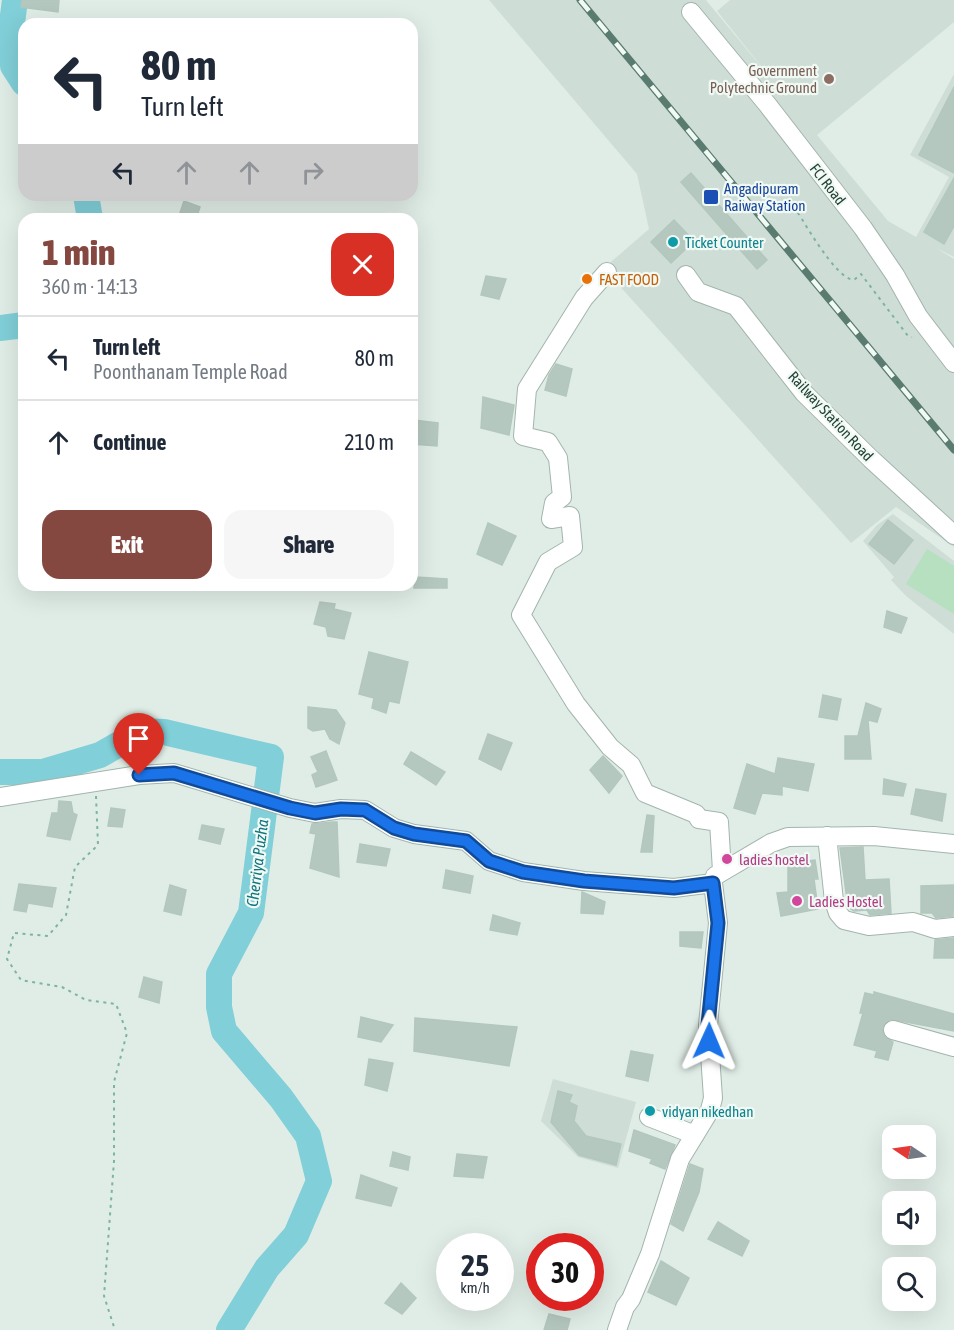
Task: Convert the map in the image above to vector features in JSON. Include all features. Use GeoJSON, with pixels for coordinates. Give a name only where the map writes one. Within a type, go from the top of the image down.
{"type":"FeatureCollection","features":[{"type":"Feature","properties":{"kind":"street","name":"FCI Road"},"geometry":{"type":"LineString","coordinates":[[691,12],[767,104],[863,228],[929,330],[954,363]]}},
{"type":"Feature","properties":{"kind":"street"},"geometry":{"type":"LineString","coordinates":[[607,272],[584,298],[527,389],[524,436],[548,442],[558,458],[562,497],[554,503],[551,519],[570,516],[573,547],[548,562],[521,615],[576,704],[610,747],[631,765],[645,793],[696,814],[699,819],[719,822],[718,923],[708,1025],[713,1098],[710,1110],[680,1159],[650,1254],[631,1299],[625,1307],[617,1330]]}},
{"type":"Feature","properties":{"kind":"street","name":"Railway Station Road"},"geometry":{"type":"LineString","coordinates":[[686,275],[698,292],[736,306],[804,393],[871,459],[954,535]]}},
{"type":"Feature","properties":{"kind":"street"},"geometry":{"type":"LineString","coordinates":[[0,797],[158,773],[174,773],[290,808],[315,813],[341,809],[365,810],[394,828],[414,834],[466,841],[489,861],[523,872],[584,881],[674,888],[717,877],[771,843],[788,837],[874,836],[954,844]]}},
{"type":"Feature","properties":{"kind":"street"},"geometry":{"type":"LineString","coordinates":[[827,836],[834,901],[838,913],[844,920],[869,926],[913,922],[935,929],[954,927]]}},
{"type":"Feature","properties":{"kind":"street"},"geometry":{"type":"LineString","coordinates":[[893,1029],[954,1047]]}},
{"type":"Feature","properties":{"kind":"street"},"geometry":{"type":"LineString","coordinates":[[650,1117],[695,1135]]}},
{"type":"Feature","properties":{"kind":"path"},"geometry":{"type":"LineString","coordinates":[[789,200],[835,267],[848,280],[854,280],[861,274],[908,336],[929,330]]}},
{"type":"Feature","properties":{"kind":"path"},"geometry":{"type":"LineString","coordinates":[[95,782],[98,845],[75,867],[66,915],[48,936],[14,933],[7,958],[21,980],[62,987],[86,1000],[116,1004],[128,1033],[114,1082],[114,1161],[104,1296],[115,1330]]}},
{"type":"Feature","properties":{"kind":"shaded area"},"geometry":{"type":"Polygon","coordinates":[[[489,0],[706,0],[777,86],[717,11],[730,0],[954,0],[954,22],[817,135],[888,221],[916,237],[949,177],[910,155],[954,74],[954,257],[936,248],[954,259],[954,547],[896,507],[851,543],[607,272],[604,268],[649,229],[637,174],[489,0]]]}},
{"type":"Feature","properties":{"kind":"shaded area"},"geometry":{"type":"Polygon","coordinates":[[[893,514],[954,561],[954,634],[906,596],[891,580],[894,577],[863,541],[877,525],[893,514]]]}},
{"type":"Feature","properties":{"kind":"shaded area"},"geometry":{"type":"Polygon","coordinates":[[[553,1079],[636,1102],[618,1168],[578,1157],[541,1121],[553,1079]]]}},
{"type":"Feature","properties":{"kind":"green space"},"geometry":{"type":"Polygon","coordinates":[[[927,549],[954,566],[954,614],[906,584],[927,549]]]}},
{"type":"Feature","properties":{"kind":"building"},"geometry":{"type":"Polygon","coordinates":[[[22,0],[59,0],[58,12],[21,7],[22,0]]]}},
{"type":"Feature","properties":{"kind":"building"},"geometry":{"type":"Polygon","coordinates":[[[954,87],[954,173],[919,155],[954,87]]]}},
{"type":"Feature","properties":{"kind":"building"},"geometry":{"type":"Polygon","coordinates":[[[691,173],[767,260],[757,269],[681,182],[691,173]]]}},
{"type":"Feature","properties":{"kind":"building"},"geometry":{"type":"Polygon","coordinates":[[[954,178],[954,226],[944,244],[924,232],[954,178]]]}},
{"type":"Feature","properties":{"kind":"building"},"geometry":{"type":"Polygon","coordinates":[[[184,201],[200,207],[198,213],[180,213],[184,201]]]}},
{"type":"Feature","properties":{"kind":"building","name":"Ticket Counter"},"geometry":{"type":"Polygon","coordinates":[[[674,220],[694,241],[671,263],[651,242],[674,220]]]}},
{"type":"Feature","properties":{"kind":"building"},"geometry":{"type":"Polygon","coordinates":[[[486,276],[506,279],[499,299],[481,295],[486,276]]]}},
{"type":"Feature","properties":{"kind":"building"},"geometry":{"type":"Polygon","coordinates":[[[556,364],[572,369],[566,396],[545,390],[549,375],[556,364]]]}},
{"type":"Feature","properties":{"kind":"building"},"geometry":{"type":"Polygon","coordinates":[[[483,397],[514,405],[509,435],[481,428],[483,397]]]}},
{"type":"Feature","properties":{"kind":"building"},"geometry":{"type":"Polygon","coordinates":[[[418,421],[438,423],[437,446],[418,444],[418,421]]]}},
{"type":"Feature","properties":{"kind":"building"},"geometry":{"type":"Polygon","coordinates":[[[888,520],[913,540],[894,564],[869,544],[888,520]]]}},
{"type":"Feature","properties":{"kind":"building"},"geometry":{"type":"Polygon","coordinates":[[[488,523],[516,536],[502,565],[477,554],[488,523]]]}},
{"type":"Feature","properties":{"kind":"building"},"geometry":{"type":"Polygon","coordinates":[[[418,577],[447,579],[447,588],[418,588],[418,577]]]}},
{"type":"Feature","properties":{"kind":"building"},"geometry":{"type":"Polygon","coordinates":[[[320,602],[335,604],[334,609],[351,613],[344,639],[328,636],[326,627],[314,624],[320,602]]]}},
{"type":"Feature","properties":{"kind":"building"},"geometry":{"type":"Polygon","coordinates":[[[887,611],[907,618],[901,633],[884,627],[887,611]]]}},
{"type":"Feature","properties":{"kind":"building"},"geometry":{"type":"Polygon","coordinates":[[[369,652],[408,662],[399,703],[389,701],[386,713],[372,708],[374,698],[359,694],[369,652]]]}},
{"type":"Feature","properties":{"kind":"building"},"geometry":{"type":"Polygon","coordinates":[[[823,695],[841,699],[837,720],[819,717],[823,695]]]}},
{"type":"Feature","properties":{"kind":"building"},"geometry":{"type":"Polygon","coordinates":[[[866,703],[881,709],[877,722],[868,720],[871,759],[845,759],[845,736],[858,736],[866,703]]]}},
{"type":"Feature","properties":{"kind":"building"},"geometry":{"type":"Polygon","coordinates":[[[308,707],[336,710],[345,723],[339,744],[330,739],[325,729],[313,731],[308,728],[308,707]]]}},
{"type":"Feature","properties":{"kind":"building"},"geometry":{"type":"Polygon","coordinates":[[[488,734],[512,743],[501,770],[479,759],[488,734]]]}},
{"type":"Feature","properties":{"kind":"building"},"geometry":{"type":"Polygon","coordinates":[[[326,751],[337,780],[316,787],[312,775],[318,772],[311,757],[326,751]]]}},
{"type":"Feature","properties":{"kind":"building"},"geometry":{"type":"Polygon","coordinates":[[[411,752],[445,772],[436,785],[404,764],[411,752]]]}},
{"type":"Feature","properties":{"kind":"building"},"geometry":{"type":"Polygon","coordinates":[[[603,756],[622,776],[609,793],[590,770],[603,756]]]}},
{"type":"Feature","properties":{"kind":"building"},"geometry":{"type":"Polygon","coordinates":[[[778,758],[814,764],[808,791],[782,786],[782,795],[762,793],[755,814],[734,808],[747,764],[775,774],[778,758]]]}},
{"type":"Feature","properties":{"kind":"building"},"geometry":{"type":"Polygon","coordinates":[[[884,779],[906,784],[903,796],[883,794],[884,779]]]}},
{"type":"Feature","properties":{"kind":"building"},"geometry":{"type":"Polygon","coordinates":[[[916,789],[946,794],[942,821],[911,814],[916,789]]]}},
{"type":"Feature","properties":{"kind":"building"},"geometry":{"type":"Polygon","coordinates":[[[59,801],[71,802],[73,813],[77,815],[70,840],[47,836],[52,813],[58,813],[59,801]]]}},
{"type":"Feature","properties":{"kind":"building"},"geometry":{"type":"Polygon","coordinates":[[[111,808],[125,810],[122,827],[108,826],[111,808]]]}},
{"type":"Feature","properties":{"kind":"building"},"geometry":{"type":"Polygon","coordinates":[[[647,815],[654,816],[652,852],[641,852],[647,815]]]}},
{"type":"Feature","properties":{"kind":"building"},"geometry":{"type":"Polygon","coordinates":[[[337,822],[339,877],[310,868],[316,834],[310,833],[312,824],[337,822]]]}},
{"type":"Feature","properties":{"kind":"building"},"geometry":{"type":"Polygon","coordinates":[[[202,825],[224,829],[220,844],[199,839],[202,825]]]}},
{"type":"Feature","properties":{"kind":"building"},"geometry":{"type":"Polygon","coordinates":[[[360,844],[390,849],[386,866],[357,862],[360,844]]]}},
{"type":"Feature","properties":{"kind":"building"},"geometry":{"type":"Polygon","coordinates":[[[863,847],[865,880],[889,879],[891,913],[870,915],[867,910],[854,911],[848,907],[840,848],[863,847]]]}},
{"type":"Feature","properties":{"kind":"building"},"geometry":{"type":"Polygon","coordinates":[[[815,860],[818,879],[814,879],[818,909],[781,916],[777,893],[788,892],[788,863],[815,860]]]}},
{"type":"Feature","properties":{"kind":"building"},"geometry":{"type":"Polygon","coordinates":[[[446,870],[473,876],[470,893],[443,888],[446,870]]]}},
{"type":"Feature","properties":{"kind":"building"},"geometry":{"type":"Polygon","coordinates":[[[19,884],[56,888],[52,907],[28,903],[26,912],[14,910],[19,884]]]}},
{"type":"Feature","properties":{"kind":"building"},"geometry":{"type":"Polygon","coordinates":[[[170,885],[186,890],[181,915],[164,911],[170,885]]]}},
{"type":"Feature","properties":{"kind":"building"},"geometry":{"type":"Polygon","coordinates":[[[954,885],[953,916],[936,918],[932,913],[921,913],[921,886],[954,885]]]}},
{"type":"Feature","properties":{"kind":"building"},"geometry":{"type":"Polygon","coordinates":[[[582,892],[605,902],[603,914],[581,913],[582,892]]]}},
{"type":"Feature","properties":{"kind":"building"},"geometry":{"type":"Polygon","coordinates":[[[493,915],[520,923],[517,935],[490,930],[493,915]]]}},
{"type":"Feature","properties":{"kind":"building"},"geometry":{"type":"Polygon","coordinates":[[[680,932],[703,932],[701,948],[680,946],[680,932]]]}},
{"type":"Feature","properties":{"kind":"building"},"geometry":{"type":"Polygon","coordinates":[[[954,938],[954,958],[934,958],[935,940],[954,938]]]}},
{"type":"Feature","properties":{"kind":"building"},"geometry":{"type":"Polygon","coordinates":[[[144,977],[162,982],[159,1003],[139,997],[144,977]]]}},
{"type":"Feature","properties":{"kind":"building"},"geometry":{"type":"Polygon","coordinates":[[[874,992],[954,1014],[954,1031],[890,1019],[882,1028],[885,1037],[893,1042],[888,1060],[875,1057],[877,1051],[854,1045],[863,1013],[860,1013],[865,993],[874,995],[874,992]]]}},
{"type":"Feature","properties":{"kind":"building"},"geometry":{"type":"Polygon","coordinates":[[[361,1017],[393,1025],[381,1042],[358,1037],[361,1017]]]}},
{"type":"Feature","properties":{"kind":"building"},"geometry":{"type":"Polygon","coordinates":[[[415,1018],[517,1027],[509,1066],[414,1051],[415,1018]]]}},
{"type":"Feature","properties":{"kind":"building"},"geometry":{"type":"Polygon","coordinates":[[[631,1051],[653,1055],[648,1081],[626,1076],[631,1051]]]}},
{"type":"Feature","properties":{"kind":"building"},"geometry":{"type":"Polygon","coordinates":[[[369,1059],[393,1063],[387,1091],[365,1085],[369,1059]]]}},
{"type":"Feature","properties":{"kind":"building"},"geometry":{"type":"Polygon","coordinates":[[[558,1091],[572,1095],[569,1102],[577,1106],[574,1121],[586,1136],[621,1144],[616,1165],[579,1155],[551,1122],[558,1091]]]}},
{"type":"Feature","properties":{"kind":"building"},"geometry":{"type":"Polygon","coordinates":[[[634,1130],[675,1145],[665,1169],[650,1163],[652,1159],[629,1151],[634,1130]]]}},
{"type":"Feature","properties":{"kind":"building"},"geometry":{"type":"Polygon","coordinates":[[[393,1152],[410,1157],[408,1170],[390,1166],[393,1152]]]}},
{"type":"Feature","properties":{"kind":"building"},"geometry":{"type":"Polygon","coordinates":[[[457,1154],[487,1157],[483,1178],[454,1176],[457,1154]]]}},
{"type":"Feature","properties":{"kind":"building"},"geometry":{"type":"Polygon","coordinates":[[[690,1164],[703,1169],[699,1192],[683,1231],[671,1224],[690,1164]]]}},
{"type":"Feature","properties":{"kind":"building"},"geometry":{"type":"Polygon","coordinates":[[[361,1175],[397,1188],[391,1206],[356,1198],[361,1175]]]}},
{"type":"Feature","properties":{"kind":"building"},"geometry":{"type":"Polygon","coordinates":[[[718,1222],[749,1241],[742,1256],[708,1239],[718,1222]]]}},
{"type":"Feature","properties":{"kind":"building"},"geometry":{"type":"Polygon","coordinates":[[[661,1261],[689,1278],[676,1305],[648,1292],[661,1261]]]}},
{"type":"Feature","properties":{"kind":"building"},"geometry":{"type":"Polygon","coordinates":[[[401,1283],[416,1298],[402,1314],[385,1303],[401,1283]]]}},
{"type":"Feature","properties":{"kind":"building"},"geometry":{"type":"Polygon","coordinates":[[[549,1314],[570,1319],[567,1330],[544,1330],[549,1314]]]}},
{"type":"Feature","properties":{"kind":"waterway","name":"Cherriya Puzha"},"geometry":{"type":"LineString","coordinates":[[15,0],[12,23],[13,66],[18,74]]}},
{"type":"Feature","properties":{"kind":"waterway","name":"Cherriya Puzha"},"geometry":{"type":"LineString","coordinates":[[87,201],[89,213]]}},
{"type":"Feature","properties":{"kind":"waterway","name":"Cherriya Puzha"},"geometry":{"type":"LineString","coordinates":[[0,328],[18,326]]}},
{"type":"Feature","properties":{"kind":"waterway","name":"Cherriya Puzha"},"geometry":{"type":"LineString","coordinates":[[0,772],[43,772],[100,755],[142,731],[164,732],[271,757],[251,913],[219,974],[219,1007],[224,1031],[281,1098],[308,1136],[319,1181],[296,1235],[267,1268],[229,1330]]}},
{"type":"Feature","properties":{"kind":"railway"},"geometry":{"type":"LineString","coordinates":[[580,0],[954,450]]}},
{"type":"Feature","properties":{"kind":"place","name":"Government Polytechnic Ground"},"geometry":{"type":"Point","coordinates":[829,79]}},
{"type":"Feature","properties":{"kind":"place","name":"Angadipuram Raiway Station"},"geometry":{"type":"Point","coordinates":[711,197]}},
{"type":"Feature","properties":{"kind":"place","name":"Ticket Counter"},"geometry":{"type":"Point","coordinates":[673,242]}},
{"type":"Feature","properties":{"kind":"place","name":"FAST FOOD"},"geometry":{"type":"Point","coordinates":[587,279]}},
{"type":"Feature","properties":{"kind":"place","name":"ladies hostel"},"geometry":{"type":"Point","coordinates":[727,859]}},
{"type":"Feature","properties":{"kind":"place","name":"Ladies Hostel"},"geometry":{"type":"Point","coordinates":[797,901]}},
{"type":"Feature","properties":{"kind":"place","name":"vidyan nikedhan"},"geometry":{"type":"Point","coordinates":[650,1111]}},
{"type":"Feature","properties":{"kind":"route"},"geometry":{"type":"LineString","coordinates":[[139,775],[174,773],[198,782],[315,813],[341,809],[365,810],[394,828],[414,834],[466,841],[489,861],[523,872],[584,881],[634,883],[674,888],[713,883],[717,900],[718,923],[708,1025],[709,1041]]}}]}
